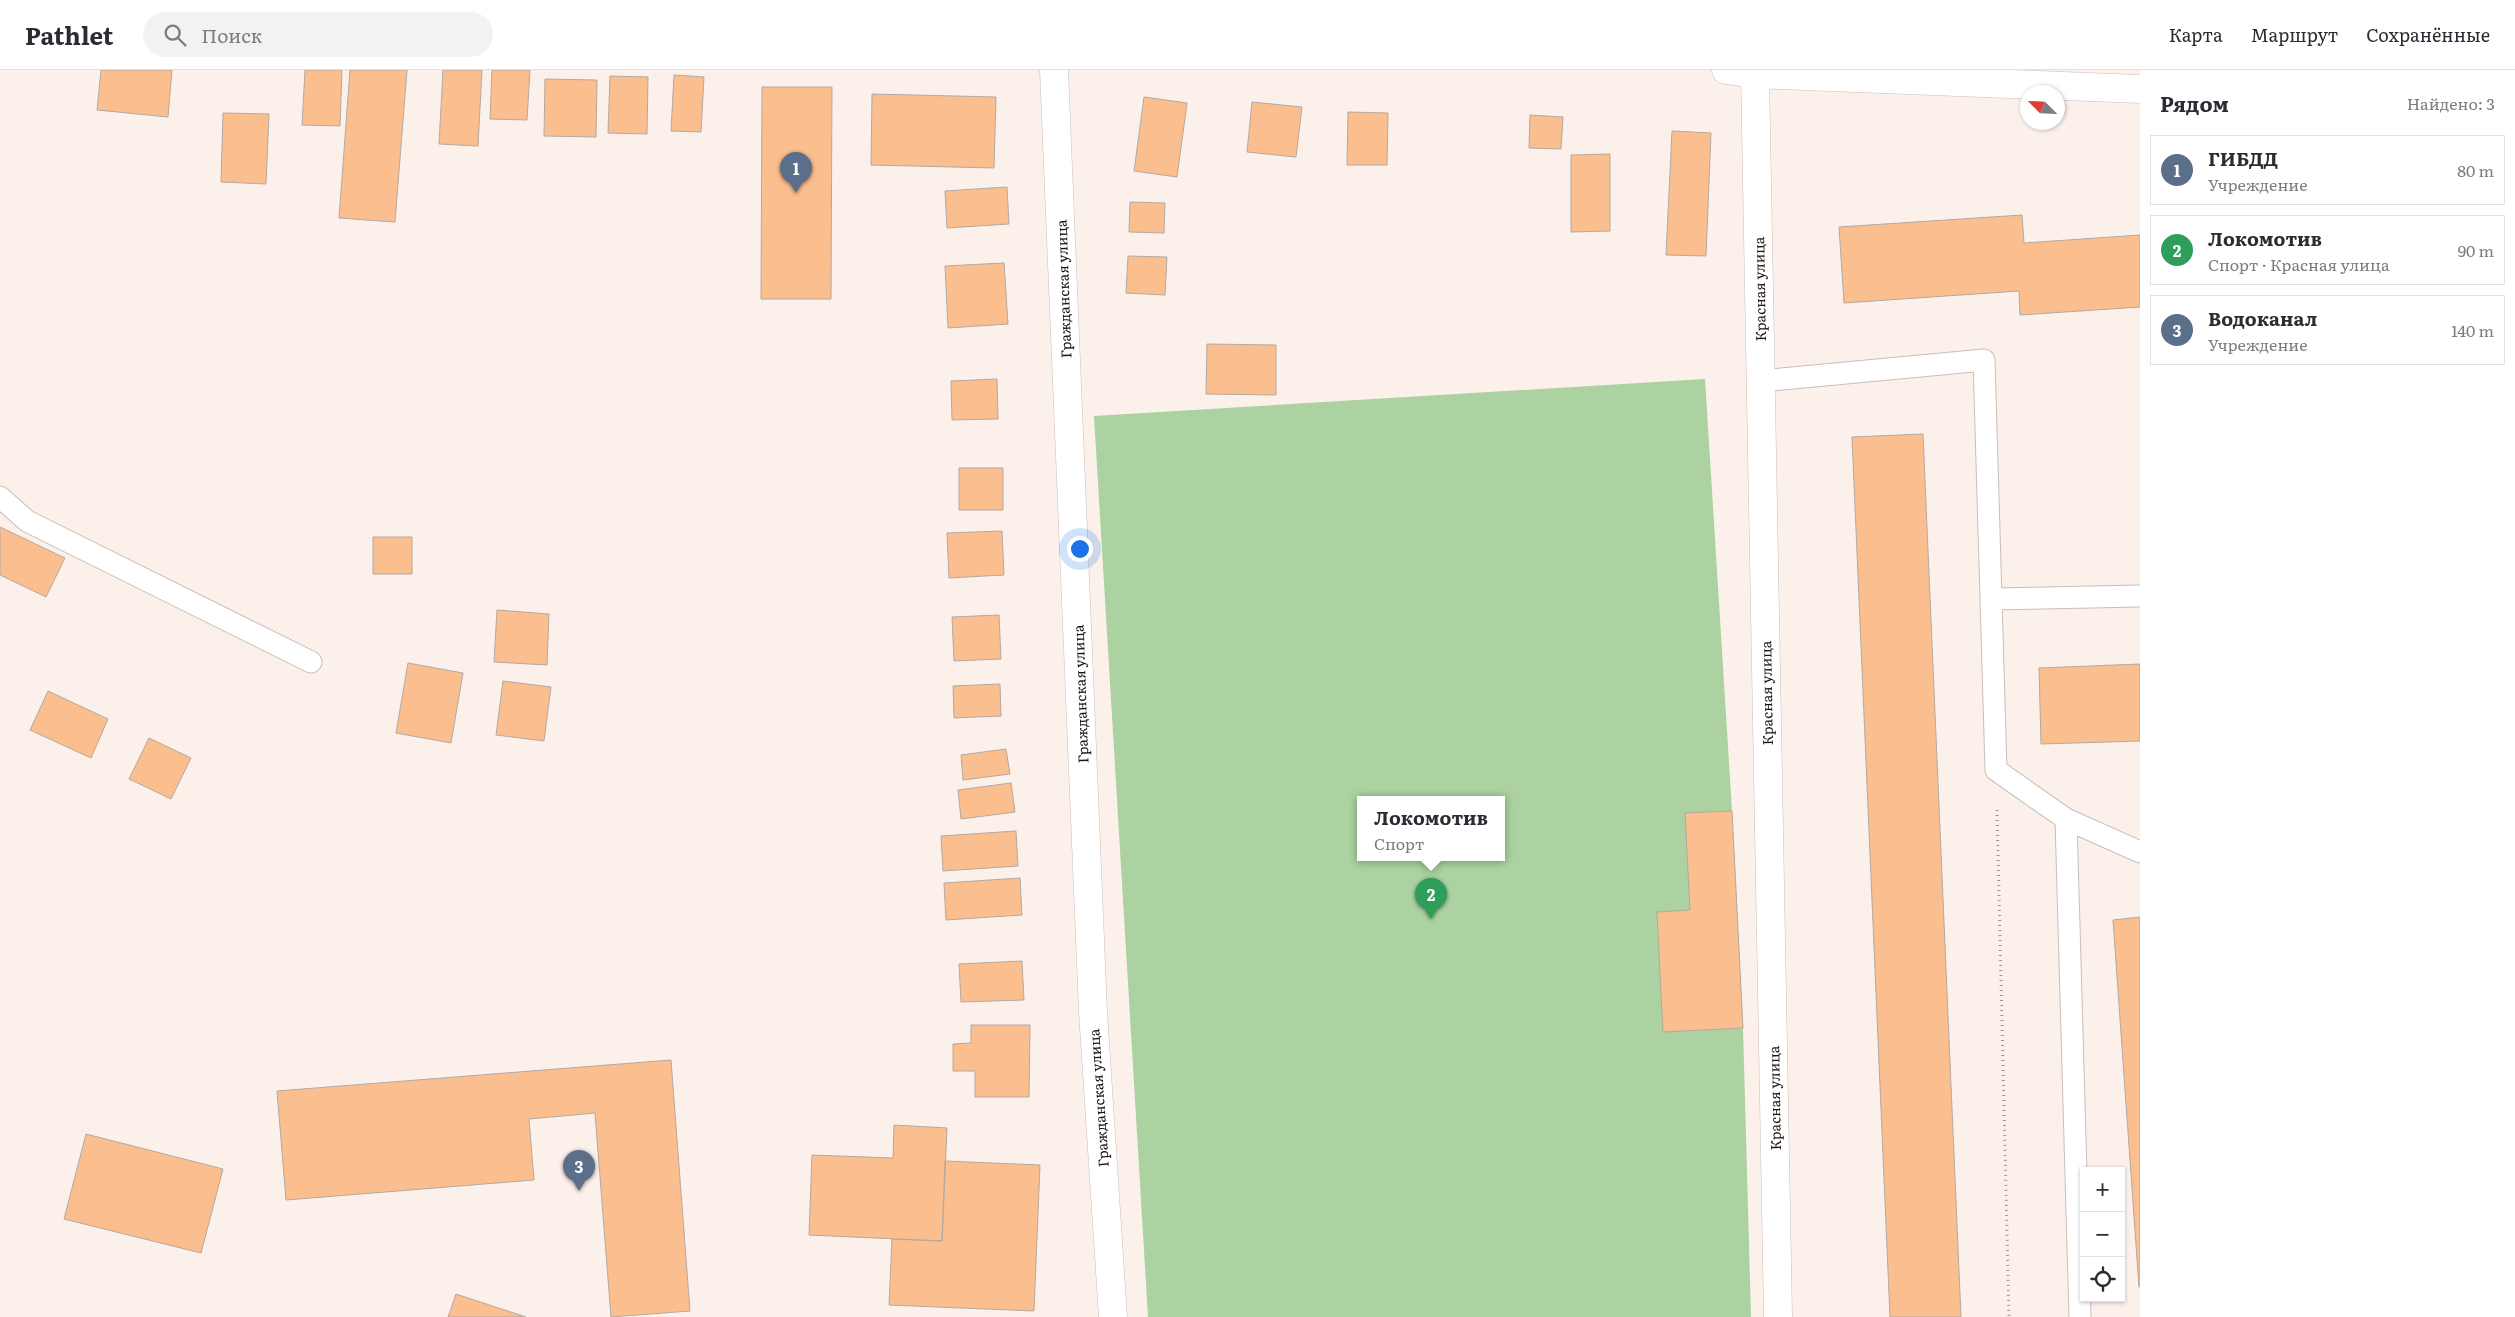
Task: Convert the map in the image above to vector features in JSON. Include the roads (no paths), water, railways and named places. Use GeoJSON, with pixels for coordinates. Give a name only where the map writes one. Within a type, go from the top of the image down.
{"type":"FeatureCollection","features":[{"type":"Feature","properties":{"kind":"street","name":"Гражданская улица"},"geometry":{"type":"LineString","coordinates":[[1054,70],[1093,1012],[1113,1317]]}},
{"type":"Feature","properties":{"kind":"street"},"geometry":{"type":"LineString","coordinates":[[1726,70],[2140,88]]}},
{"type":"Feature","properties":{"kind":"street","name":"Красная улица"},"geometry":{"type":"LineString","coordinates":[[1755,72],[1778,1317]]}},
{"type":"Feature","properties":{"kind":"lane"},"geometry":{"type":"LineString","coordinates":[[1761,381],[1984,360],[1996,770],[2066,819],[2140,852]]}},
{"type":"Feature","properties":{"kind":"lane"},"geometry":{"type":"LineString","coordinates":[[0,497],[27,521],[311,662]]}},
{"type":"Feature","properties":{"kind":"lane"},"geometry":{"type":"LineString","coordinates":[[1991,599],[2140,596]]}},
{"type":"Feature","properties":{"kind":"lane"},"geometry":{"type":"LineString","coordinates":[[2066,819],[2080,1317]]}},
{"type":"Feature","properties":{"kind":"place","name":"ГИБДД"},"geometry":{"type":"Point","coordinates":[796,193]}},
{"type":"Feature","properties":{"kind":"place","name":"Локомотив"},"geometry":{"type":"Point","coordinates":[1431,919]}},
{"type":"Feature","properties":{"kind":"place","name":"Водоканал"},"geometry":{"type":"Point","coordinates":[579,1191]}}]}
